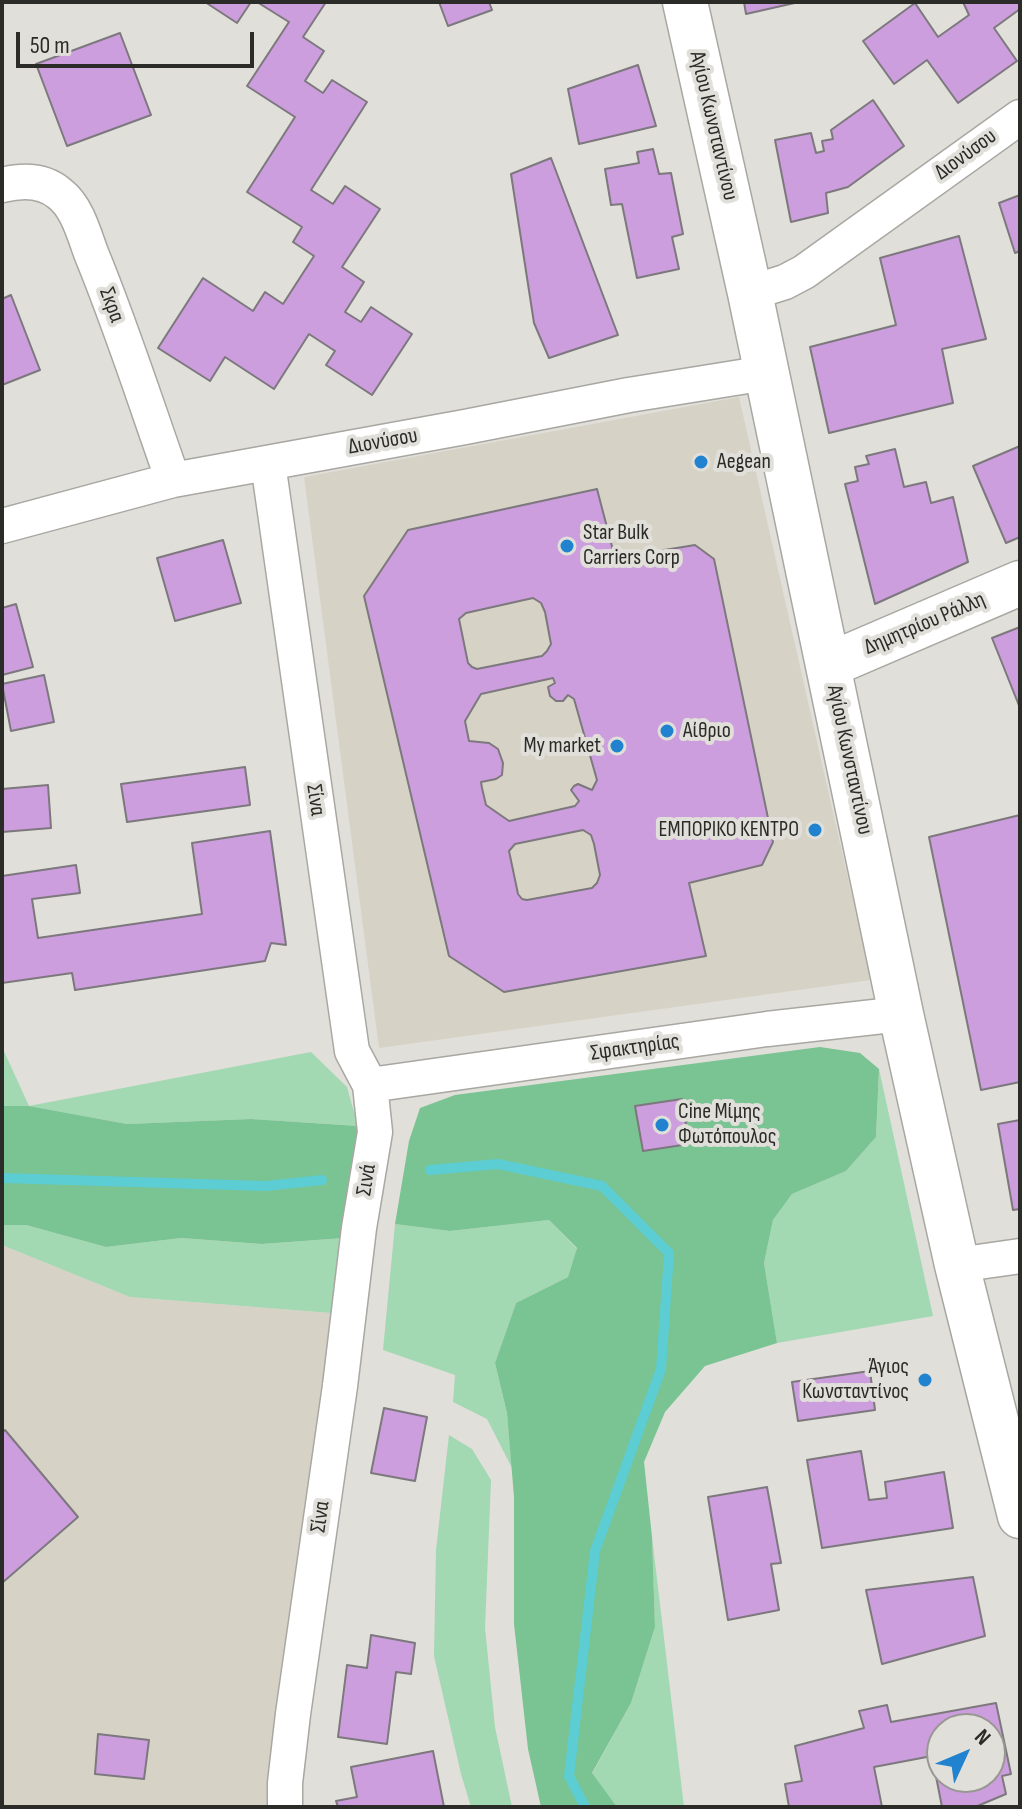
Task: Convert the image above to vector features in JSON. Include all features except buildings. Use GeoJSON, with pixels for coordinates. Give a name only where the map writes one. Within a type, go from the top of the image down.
{"type":"FeatureCollection","features":[{"type":"Feature","properties":{"kind":"street","name":"Αγίου Κωνσταντίνου"},"geometry":{"type":"LineString","coordinates":[[685,2],[750,293],[901,1014],[957,1265],[1020,1516]]}},
{"type":"Feature","properties":{"kind":"street","name":"Διονύσου"},"geometry":{"type":"LineString","coordinates":[[750,293],[785,282],[804,272],[1020,117]]}},
{"type":"Feature","properties":{"kind":"street","name":"Σκρα"},"geometry":{"type":"LineString","coordinates":[[2,185],[36,182],[50,187],[63,196],[77,218],[106,289],[173,480]]}},
{"type":"Feature","properties":{"kind":"street","name":"Διονύσου"},"geometry":{"type":"LineString","coordinates":[[2,526],[173,480],[629,395],[766,373]]}},
{"type":"Feature","properties":{"kind":"street","name":"Σίνα"},"geometry":{"type":"LineString","coordinates":[[268,463],[352,1051],[370,1085],[375,1132]]}},
{"type":"Feature","properties":{"kind":"street","name":"Δημητρίου Ράλλη"},"geometry":{"type":"LineString","coordinates":[[829,665],[1020,583]]}},
{"type":"Feature","properties":{"kind":"street","name":"Σφακτηρίας"},"geometry":{"type":"LineString","coordinates":[[370,1085],[767,1029],[901,1014]]}},
{"type":"Feature","properties":{"kind":"street","name":"Σινά"},"geometry":{"type":"LineString","coordinates":[[359,1228],[375,1132]]}},
{"type":"Feature","properties":{"kind":"street","name":"Σίνα"},"geometry":{"type":"LineString","coordinates":[[285,1807],[293,1714],[340,1386],[359,1228]]}},
{"type":"Feature","properties":{"kind":"street"},"geometry":{"type":"LineString","coordinates":[[957,1265],[1020,1256]]}},
{"type":"Feature","properties":{"kind":"shaded area"},"geometry":{"type":"Polygon","coordinates":[[[739,397],[871,980],[379,1048],[304,477],[739,397]]]}},
{"type":"Feature","properties":{"kind":"shaded area"},"geometry":{"type":"Polygon","coordinates":[[[2,1245],[130,1297],[344,1314],[294,1635],[273,1724],[273,1807],[2,1807],[2,1245]]]}},
{"type":"Feature","properties":{"kind":"green space"},"geometry":{"type":"Polygon","coordinates":[[[2,1047],[29,1106],[2,1106],[2,1047]]]}},
{"type":"Feature","properties":{"kind":"green space"},"geometry":{"type":"Polygon","coordinates":[[[820,1047],[860,1053],[879,1069],[876,1137],[846,1171],[792,1194],[773,1220],[764,1263],[777,1343],[705,1366],[665,1412],[644,1462],[652,1537],[655,1627],[631,1703],[592,1773],[617,1807],[541,1807],[528,1749],[514,1624],[514,1497],[507,1413],[495,1363],[516,1303],[568,1277],[577,1248],[549,1220],[450,1231],[395,1224],[409,1141],[420,1108],[455,1095],[820,1047]]]}},
{"type":"Feature","properties":{"kind":"green space"},"geometry":{"type":"Polygon","coordinates":[[[311,1052],[347,1087],[358,1126],[251,1119],[127,1124],[29,1106],[311,1052]]]}},
{"type":"Feature","properties":{"kind":"green space"},"geometry":{"type":"Polygon","coordinates":[[[879,1069],[933,1316],[777,1343],[764,1263],[773,1220],[792,1194],[846,1171],[876,1137],[879,1069]]]}},
{"type":"Feature","properties":{"kind":"green space"},"geometry":{"type":"Polygon","coordinates":[[[2,1106],[29,1106],[127,1124],[251,1119],[358,1126],[344,1238],[262,1244],[181,1238],[106,1247],[26,1225],[2,1225],[2,1106]]]}},
{"type":"Feature","properties":{"kind":"green space"},"geometry":{"type":"Polygon","coordinates":[[[549,1220],[577,1249],[568,1277],[516,1303],[495,1363],[507,1413],[512,1468],[487,1419],[453,1402],[455,1375],[383,1350],[395,1224],[450,1231],[549,1220]]]}},
{"type":"Feature","properties":{"kind":"green space"},"geometry":{"type":"Polygon","coordinates":[[[2,1225],[26,1225],[106,1247],[181,1238],[262,1244],[344,1238],[344,1314],[130,1297],[2,1245],[2,1225]]]}},
{"type":"Feature","properties":{"kind":"green space"},"geometry":{"type":"Polygon","coordinates":[[[449,1435],[472,1449],[491,1480],[485,1628],[495,1727],[512,1807],[471,1807],[434,1656],[436,1550],[449,1435]]]}},
{"type":"Feature","properties":{"kind":"green space"},"geometry":{"type":"Polygon","coordinates":[[[652,1537],[684,1807],[617,1807],[592,1774],[631,1703],[655,1627],[652,1537]]]}},
{"type":"Feature","properties":{"kind":"waterway"},"geometry":{"type":"LineString","coordinates":[[430,1170],[498,1164],[602,1186],[669,1253],[661,1369],[595,1551],[569,1776],[585,1807]]}},
{"type":"Feature","properties":{"kind":"waterway"},"geometry":{"type":"LineString","coordinates":[[2,1178],[266,1186],[322,1180]]}},
{"type":"Feature","properties":{"kind":"place","name":"Aegean"},"geometry":{"type":"Point","coordinates":[701,462]}},
{"type":"Feature","properties":{"kind":"place","name":"Star Bulk Carriers Corp"},"geometry":{"type":"Point","coordinates":[567,546]}},
{"type":"Feature","properties":{"kind":"place","name":"Αίθριο"},"geometry":{"type":"Point","coordinates":[667,731]}},
{"type":"Feature","properties":{"kind":"place","name":"My market"},"geometry":{"type":"Point","coordinates":[617,746]}},
{"type":"Feature","properties":{"kind":"place","name":"ΕΜΠΟΡΙΚΟ ΚΕΝΤΡΟ"},"geometry":{"type":"Point","coordinates":[815,830]}},
{"type":"Feature","properties":{"kind":"place","name":"Cine Μίμης Φωτόπουλος"},"geometry":{"type":"Point","coordinates":[662,1125]}},
{"type":"Feature","properties":{"kind":"place","name":"Άγιος Κωνσταντίνος"},"geometry":{"type":"Point","coordinates":[925,1380]}}]}
